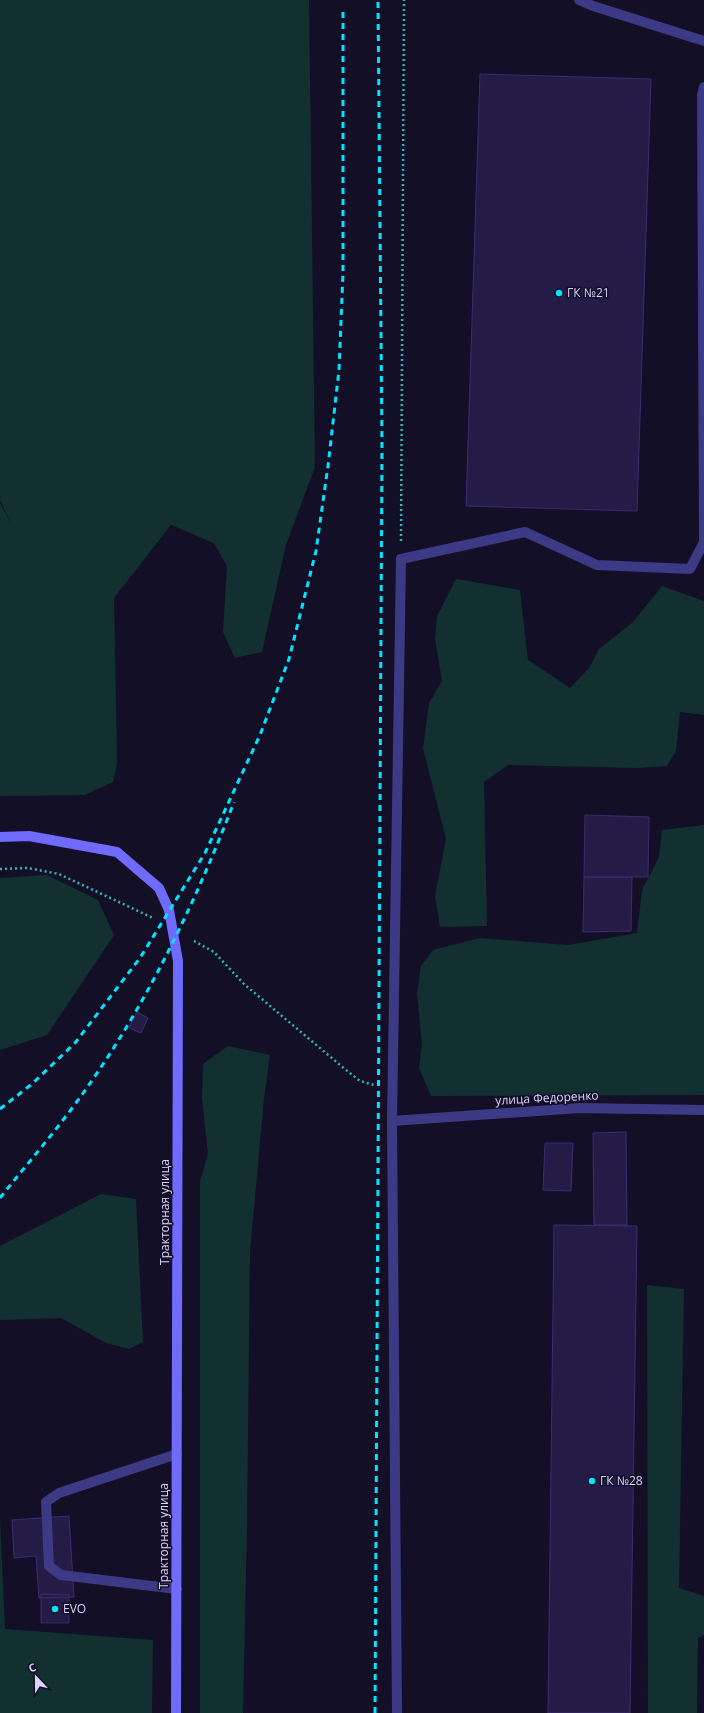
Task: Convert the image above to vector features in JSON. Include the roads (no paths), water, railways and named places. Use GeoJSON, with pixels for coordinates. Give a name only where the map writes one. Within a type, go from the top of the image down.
{"type":"FeatureCollection","features":[{"type":"Feature","properties":{"kind":"main road","name":"Тракторная улица"},"geometry":{"type":"LineString","coordinates":[[0,837],[29,836],[117,852],[159,888],[169,910],[176,941],[178,961],[176,1713]]}},
{"type":"Feature","properties":{"kind":"street"},"geometry":{"type":"LineString","coordinates":[[579,0],[592,6],[704,41]]}},
{"type":"Feature","properties":{"kind":"street"},"geometry":{"type":"LineString","coordinates":[[397,1713],[392,1121],[401,559],[524,532],[598,565],[690,569],[704,542],[702,95],[704,87]]}},
{"type":"Feature","properties":{"kind":"street","name":"улица Федоренко"},"geometry":{"type":"LineString","coordinates":[[392,1121],[580,1108],[704,1110]]}},
{"type":"Feature","properties":{"kind":"street"},"geometry":{"type":"LineString","coordinates":[[177,1454],[59,1493],[46,1502],[49,1566],[61,1575],[177,1589]]}},
{"type":"Feature","properties":{"kind":"railway"},"geometry":{"type":"LineString","coordinates":[[375,1713],[382,446],[378,0]]}},
{"type":"Feature","properties":{"kind":"railway"},"geometry":{"type":"LineString","coordinates":[[0,1109],[32,1084],[75,1043],[140,958],[205,853],[260,735],[289,659],[316,551],[339,370],[343,273],[343,9]]}},
{"type":"Feature","properties":{"kind":"railway"},"geometry":{"type":"LineString","coordinates":[[0,1198],[52,1135],[81,1096],[126,1027],[167,954],[185,917],[203,879],[234,802]]}},
{"type":"Feature","properties":{"kind":"place","name":"ГК №21"},"geometry":{"type":"Point","coordinates":[559,293]}},
{"type":"Feature","properties":{"kind":"place","name":"ГК №28"},"geometry":{"type":"Point","coordinates":[592,1481]}},
{"type":"Feature","properties":{"kind":"place","name":"EVO"},"geometry":{"type":"Point","coordinates":[55,1609]}}]}
